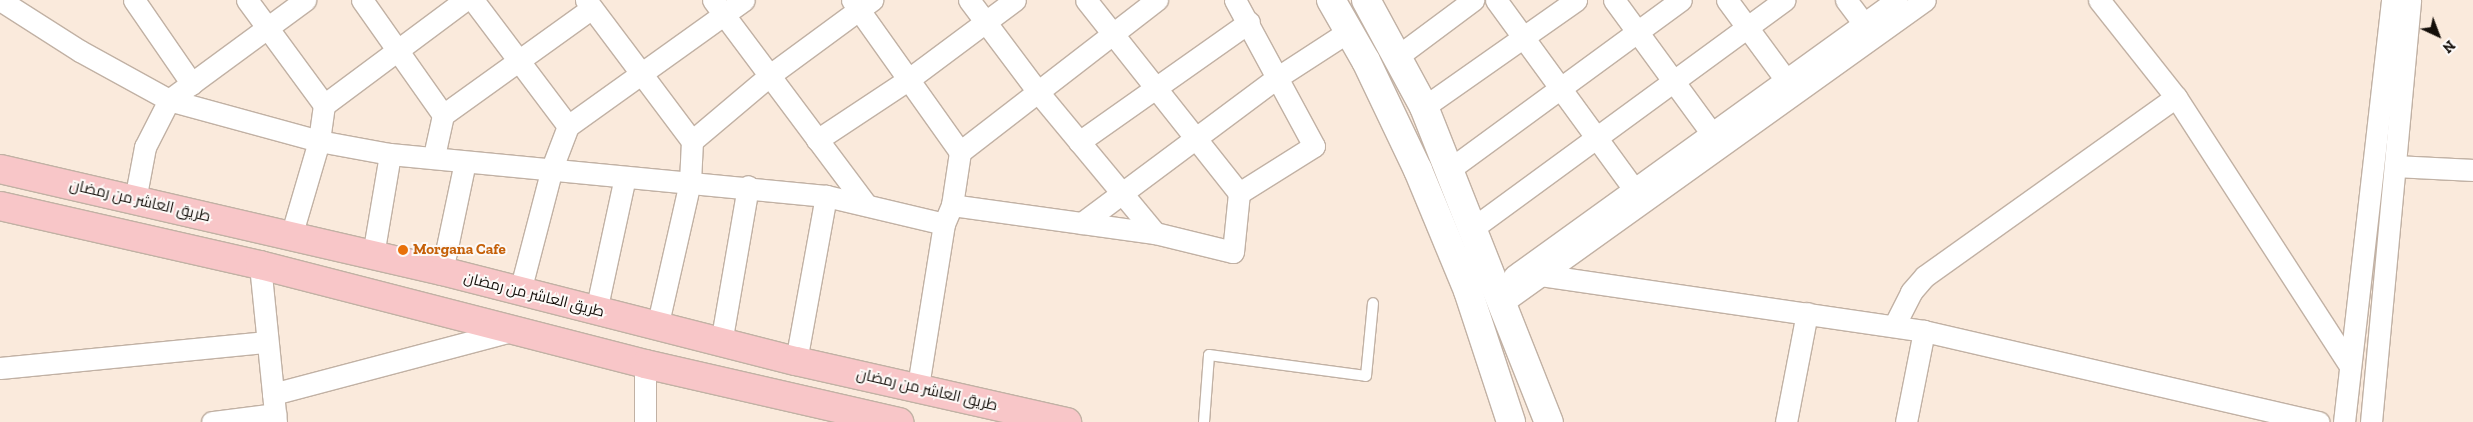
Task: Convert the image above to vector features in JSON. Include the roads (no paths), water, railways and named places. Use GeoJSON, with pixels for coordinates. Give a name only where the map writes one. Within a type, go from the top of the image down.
{"type":"FeatureCollection","features":[{"type":"Feature","properties":{"kind":"main road"},"geometry":{"type":"LineString","coordinates":[[1331,0],[1418,170],[1468,291],[1511,422]]}},
{"type":"Feature","properties":{"kind":"main road"},"geometry":{"type":"LineString","coordinates":[[1369,1],[1424,107],[1549,422]]}},
{"type":"Feature","properties":{"kind":"main road","name":"طريق العاشر من رمضان"},"geometry":{"type":"LineString","coordinates":[[1,167],[439,271],[796,361],[918,386],[1067,422]]}},
{"type":"Feature","properties":{"kind":"main road"},"geometry":{"type":"LineString","coordinates":[[0,206],[260,265],[645,364],[871,418],[900,422]]}},
{"type":"Feature","properties":{"kind":"main road"},"geometry":{"type":"LineString","coordinates":[[336,247],[380,269],[384,278],[381,288],[373,293],[364,293]]}},
{"type":"Feature","properties":{"kind":"main road"},"geometry":{"type":"LineString","coordinates":[[439,271],[431,284],[436,293],[477,322]]}},
{"type":"Feature","properties":{"kind":"street"},"geometry":{"type":"LineString","coordinates":[[0,0],[80,51],[169,100],[319,141],[390,154],[434,156],[465,162],[748,186],[948,215],[1082,223],[1155,233],[1233,252],[1238,193],[1086,0]]}},
{"type":"Feature","properties":{"kind":"street"},"geometry":{"type":"LineString","coordinates":[[134,0],[192,84]]}},
{"type":"Feature","properties":{"kind":"street"},"geometry":{"type":"LineString","coordinates":[[247,0],[324,105],[319,141],[291,236]]}},
{"type":"Feature","properties":{"kind":"street"},"geometry":{"type":"LineString","coordinates":[[135,200],[145,147],[169,100],[305,0]]}},
{"type":"Feature","properties":{"kind":"street"},"geometry":{"type":"LineString","coordinates":[[362,0],[443,115]]}},
{"type":"Feature","properties":{"kind":"street"},"geometry":{"type":"LineString","coordinates":[[324,105],[465,0]]}},
{"type":"Feature","properties":{"kind":"street"},"geometry":{"type":"LineString","coordinates":[[473,0],[568,126]]}},
{"type":"Feature","properties":{"kind":"street"},"geometry":{"type":"LineString","coordinates":[[520,291],[552,168],[568,126],[641,76],[718,8],[744,0]]}},
{"type":"Feature","properties":{"kind":"street"},"geometry":{"type":"LineString","coordinates":[[969,0],[1038,92],[1155,233]]}},
{"type":"Feature","properties":{"kind":"street"},"geometry":{"type":"LineString","coordinates":[[817,140],[909,79],[1015,0]]}},
{"type":"Feature","properties":{"kind":"street"},"geometry":{"type":"LineString","coordinates":[[918,386],[960,152],[1113,36],[1157,0]]}},
{"type":"Feature","properties":{"kind":"street"},"geometry":{"type":"LineString","coordinates":[[1235,0],[1249,22],[1275,78],[1314,146],[1238,193]]}},
{"type":"Feature","properties":{"kind":"street"},"geometry":{"type":"LineString","coordinates":[[1398,56],[1474,0]]}},
{"type":"Feature","properties":{"kind":"street"},"geometry":{"type":"LineString","coordinates":[[1496,0],[1639,196]]}},
{"type":"Feature","properties":{"kind":"street"},"geometry":{"type":"LineString","coordinates":[[1424,107],[1576,0]]}},
{"type":"Feature","properties":{"kind":"street"},"geometry":{"type":"LineString","coordinates":[[1614,0],[1716,140]]}},
{"type":"Feature","properties":{"kind":"street"},"geometry":{"type":"LineString","coordinates":[[1450,169],[1681,0]]}},
{"type":"Feature","properties":{"kind":"street"},"geometry":{"type":"LineString","coordinates":[[1727,0],[1786,80]]}},
{"type":"Feature","properties":{"kind":"street"},"geometry":{"type":"LineString","coordinates":[[1473,228],[1784,0]]}},
{"type":"Feature","properties":{"kind":"street"},"geometry":{"type":"LineString","coordinates":[[1846,0],[1864,24]]}},
{"type":"Feature","properties":{"kind":"street"},"geometry":{"type":"LineString","coordinates":[[1716,140],[1786,80],[1897,0]]}},
{"type":"Feature","properties":{"kind":"street"},"geometry":{"type":"LineString","coordinates":[[1499,296],[1542,275],[1639,196],[1716,140],[1925,0]]}},
{"type":"Feature","properties":{"kind":"street"},"geometry":{"type":"LineString","coordinates":[[2099,0],[2176,97],[2349,364]]}},
{"type":"Feature","properties":{"kind":"street"},"geometry":{"type":"LineString","coordinates":[[2344,422],[2349,364],[2392,0]]}},
{"type":"Feature","properties":{"kind":"street"},"geometry":{"type":"LineString","coordinates":[[2371,422],[2410,0]]}},
{"type":"Feature","properties":{"kind":"street"},"geometry":{"type":"LineString","coordinates":[[692,141],[861,3],[909,79],[960,152]]}},
{"type":"Feature","properties":{"kind":"street"},"geometry":{"type":"LineString","coordinates":[[434,156],[443,115],[520,61],[589,4],[641,76],[692,141],[690,182],[657,326]]}},
{"type":"Feature","properties":{"kind":"street"},"geometry":{"type":"LineString","coordinates":[[718,8],[865,203]]}},
{"type":"Feature","properties":{"kind":"street"},"geometry":{"type":"LineString","coordinates":[[1079,142],[1249,22]]}},
{"type":"Feature","properties":{"kind":"street"},"geometry":{"type":"LineString","coordinates":[[1082,223],[1275,78],[1349,32]]}},
{"type":"Feature","properties":{"kind":"street"},"geometry":{"type":"LineString","coordinates":[[1894,326],[1911,292],[1926,276],[2176,97]]}},
{"type":"Feature","properties":{"kind":"street"},"geometry":{"type":"LineString","coordinates":[[373,255],[390,154]]}},
{"type":"Feature","properties":{"kind":"street"},"geometry":{"type":"LineString","coordinates":[[439,271],[465,162]]}},
{"type":"Feature","properties":{"kind":"street"},"geometry":{"type":"LineString","coordinates":[[2395,166],[2473,170]]}},
{"type":"Feature","properties":{"kind":"street"},"geometry":{"type":"LineString","coordinates":[[596,311],[625,177]]}},
{"type":"Feature","properties":{"kind":"street"},"geometry":{"type":"LineString","coordinates":[[721,343],[748,186]]}},
{"type":"Feature","properties":{"kind":"street"},"geometry":{"type":"LineString","coordinates":[[796,361],[826,196]]}},
{"type":"Feature","properties":{"kind":"street"},"geometry":{"type":"LineString","coordinates":[[1499,296],[1520,272],[1639,196]]}},
{"type":"Feature","properties":{"kind":"street"},"geometry":{"type":"LineString","coordinates":[[260,265],[275,410]]}},
{"type":"Feature","properties":{"kind":"street"},"geometry":{"type":"LineString","coordinates":[[1520,272],[1924,330],[2318,422]]}},
{"type":"Feature","properties":{"kind":"street"},"geometry":{"type":"LineString","coordinates":[[1786,422],[1807,313]]}},
{"type":"Feature","properties":{"kind":"street"},"geometry":{"type":"LineString","coordinates":[[1906,422],[1924,330]]}},
{"type":"Feature","properties":{"kind":"street"},"geometry":{"type":"LineString","coordinates":[[212,422],[275,410],[512,331]]}},
{"type":"Feature","properties":{"kind":"street"},"geometry":{"type":"LineString","coordinates":[[0,368],[267,342]]}},
{"type":"Feature","properties":{"kind":"street"},"geometry":{"type":"LineString","coordinates":[[645,364],[646,422]]}},
{"type":"Feature","properties":{"kind":"lane"},"geometry":{"type":"LineString","coordinates":[[1204,422],[1209,355],[1366,376],[1373,303]]}},
{"type":"Feature","properties":{"kind":"place","name":"Morgana Cafe"},"geometry":{"type":"Point","coordinates":[403,250]}}]}
